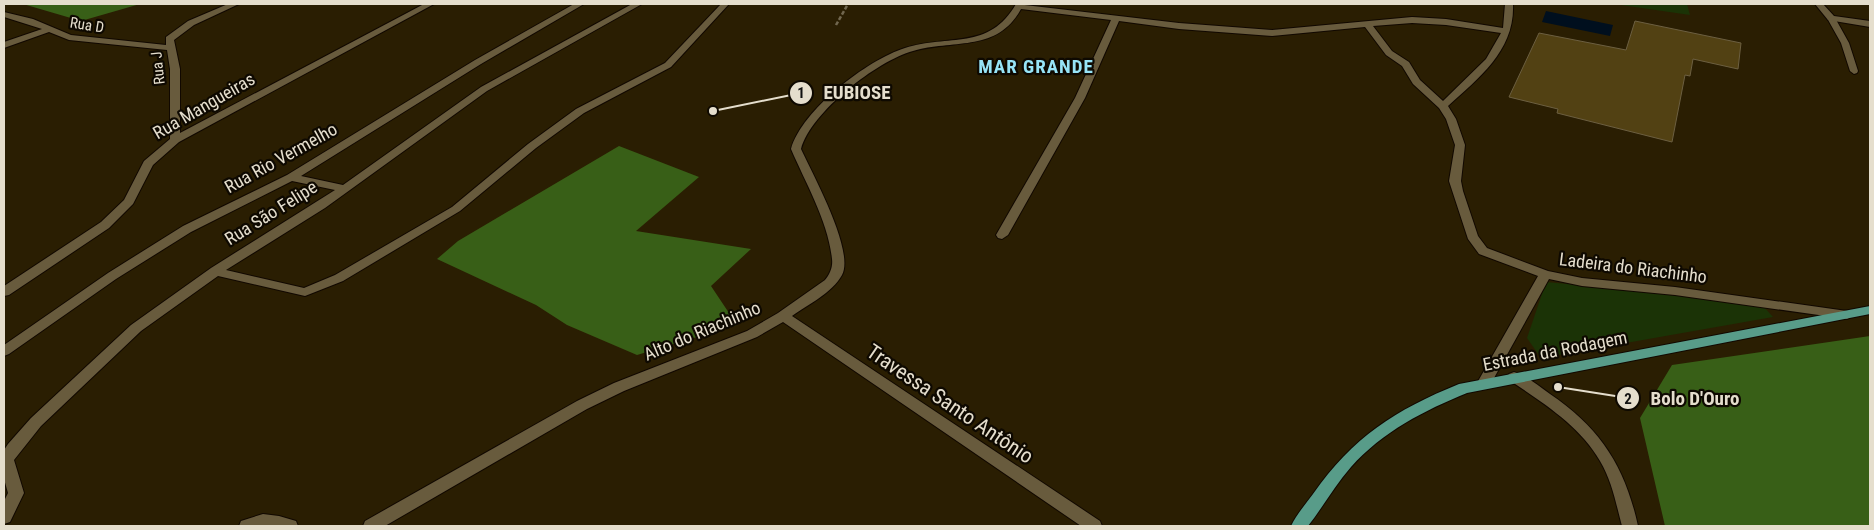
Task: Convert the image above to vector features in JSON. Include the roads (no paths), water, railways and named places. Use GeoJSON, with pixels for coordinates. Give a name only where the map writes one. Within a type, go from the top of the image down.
{"type":"FeatureCollection","features":[{"type":"Feature","properties":{"kind":"main road","name":"Estrada da Rodagem"},"geometry":{"type":"LineString","coordinates":[[1299,526],[1347,461],[1390,424],[1426,403],[1484,383],[1870,310]]}},
{"type":"Feature","properties":{"kind":"street","name":"Rua J"},"geometry":{"type":"LineString","coordinates":[[175,140],[175,69],[170,39],[175,33],[236,4]]}},
{"type":"Feature","properties":{"kind":"street","name":"Rua Mangueiras"},"geometry":{"type":"LineString","coordinates":[[4,292],[105,225],[129,202],[148,162],[175,140],[430,4]]}},
{"type":"Feature","properties":{"kind":"street","name":"Rua Rio Vermelho"},"geometry":{"type":"LineString","coordinates":[[4,351],[112,276],[187,229],[292,177],[478,62],[580,4]]}},
{"type":"Feature","properties":{"kind":"street","name":"Rua São Felipe"},"geometry":{"type":"LineString","coordinates":[[4,517],[16,493],[6,460],[22,437],[136,328],[215,271],[344,190],[484,89],[638,4]]}},
{"type":"Feature","properties":{"kind":"street"},"geometry":{"type":"LineString","coordinates":[[215,271],[294,292],[305,292],[338,278],[469,200],[532,146],[580,111],[603,97],[662,70],[725,4]]}},
{"type":"Feature","properties":{"kind":"street"},"geometry":{"type":"LineString","coordinates":[[1366,23],[1385,49],[1406,64],[1416,82],[1443,106],[1494,55],[1507,31],[1510,15],[1509,4]]}},
{"type":"Feature","properties":{"kind":"street"},"geometry":{"type":"LineString","coordinates":[[1819,4],[1831,18],[1870,24]]}},
{"type":"Feature","properties":{"kind":"street"},"geometry":{"type":"LineString","coordinates":[[1020,5],[1116,18],[1278,33],[1366,23],[1425,20],[1507,31]]}},
{"type":"Feature","properties":{"kind":"street","name":"Alto do Riachinho"},"geometry":{"type":"LineString","coordinates":[[371,526],[582,405],[619,387],[752,334],[783,316],[830,283],[837,273],[839,260],[831,228],[796,149],[798,137],[812,118],[860,75],[886,59],[918,46],[982,39],[1012,21],[1020,5]]}},
{"type":"Feature","properties":{"kind":"street","name":"Rua D"},"geometry":{"type":"LineString","coordinates":[[4,14],[30,21],[47,30],[77,38],[170,48]]}},
{"type":"Feature","properties":{"kind":"street"},"geometry":{"type":"LineString","coordinates":[[1002,235],[1080,98],[1116,18]]}},
{"type":"Feature","properties":{"kind":"street"},"geometry":{"type":"LineString","coordinates":[[4,45],[47,30]]}},
{"type":"Feature","properties":{"kind":"street","name":"Ladeira do Riachinho"},"geometry":{"type":"LineString","coordinates":[[1443,106],[1457,133],[1460,146],[1455,181],[1457,191],[1478,245],[1491,255],[1545,274],[1582,282],[1675,291],[1847,315]]}},
{"type":"Feature","properties":{"kind":"street"},"geometry":{"type":"LineString","coordinates":[[292,177],[344,190]]}},
{"type":"Feature","properties":{"kind":"street"},"geometry":{"type":"LineString","coordinates":[[1484,383],[1545,274]]}},
{"type":"Feature","properties":{"kind":"street","name":"Travessa Santo Antônio"},"geometry":{"type":"LineString","coordinates":[[783,316],[1094,526]]}},
{"type":"Feature","properties":{"kind":"street"},"geometry":{"type":"LineString","coordinates":[[1514,377],[1548,398],[1580,426],[1603,452],[1622,496],[1630,526]]}},
{"type":"Feature","properties":{"kind":"street"},"geometry":{"type":"LineString","coordinates":[[247,526],[254,522],[268,521],[290,526]]}},
{"type":"Feature","properties":{"kind":"lane"},"geometry":{"type":"LineString","coordinates":[[1831,18],[1844,43],[1854,71]]}},
{"type":"Feature","properties":{"kind":"water"},"geometry":{"type":"Polygon","coordinates":[[[1546,11],[1613,25],[1610,36],[1542,22],[1546,11]]]}},
{"type":"Feature","properties":{"kind":"place","name":"EUBIOSE"},"geometry":{"type":"Point","coordinates":[713,111]}},
{"type":"Feature","properties":{"kind":"place","name":"Bolo D'Ouro"},"geometry":{"type":"Point","coordinates":[1558,387]}},
{"type":"Feature","properties":{"kind":"district","name":"MAR GRANDE"},"geometry":{"type":"Point","coordinates":[1036,66]}}]}
